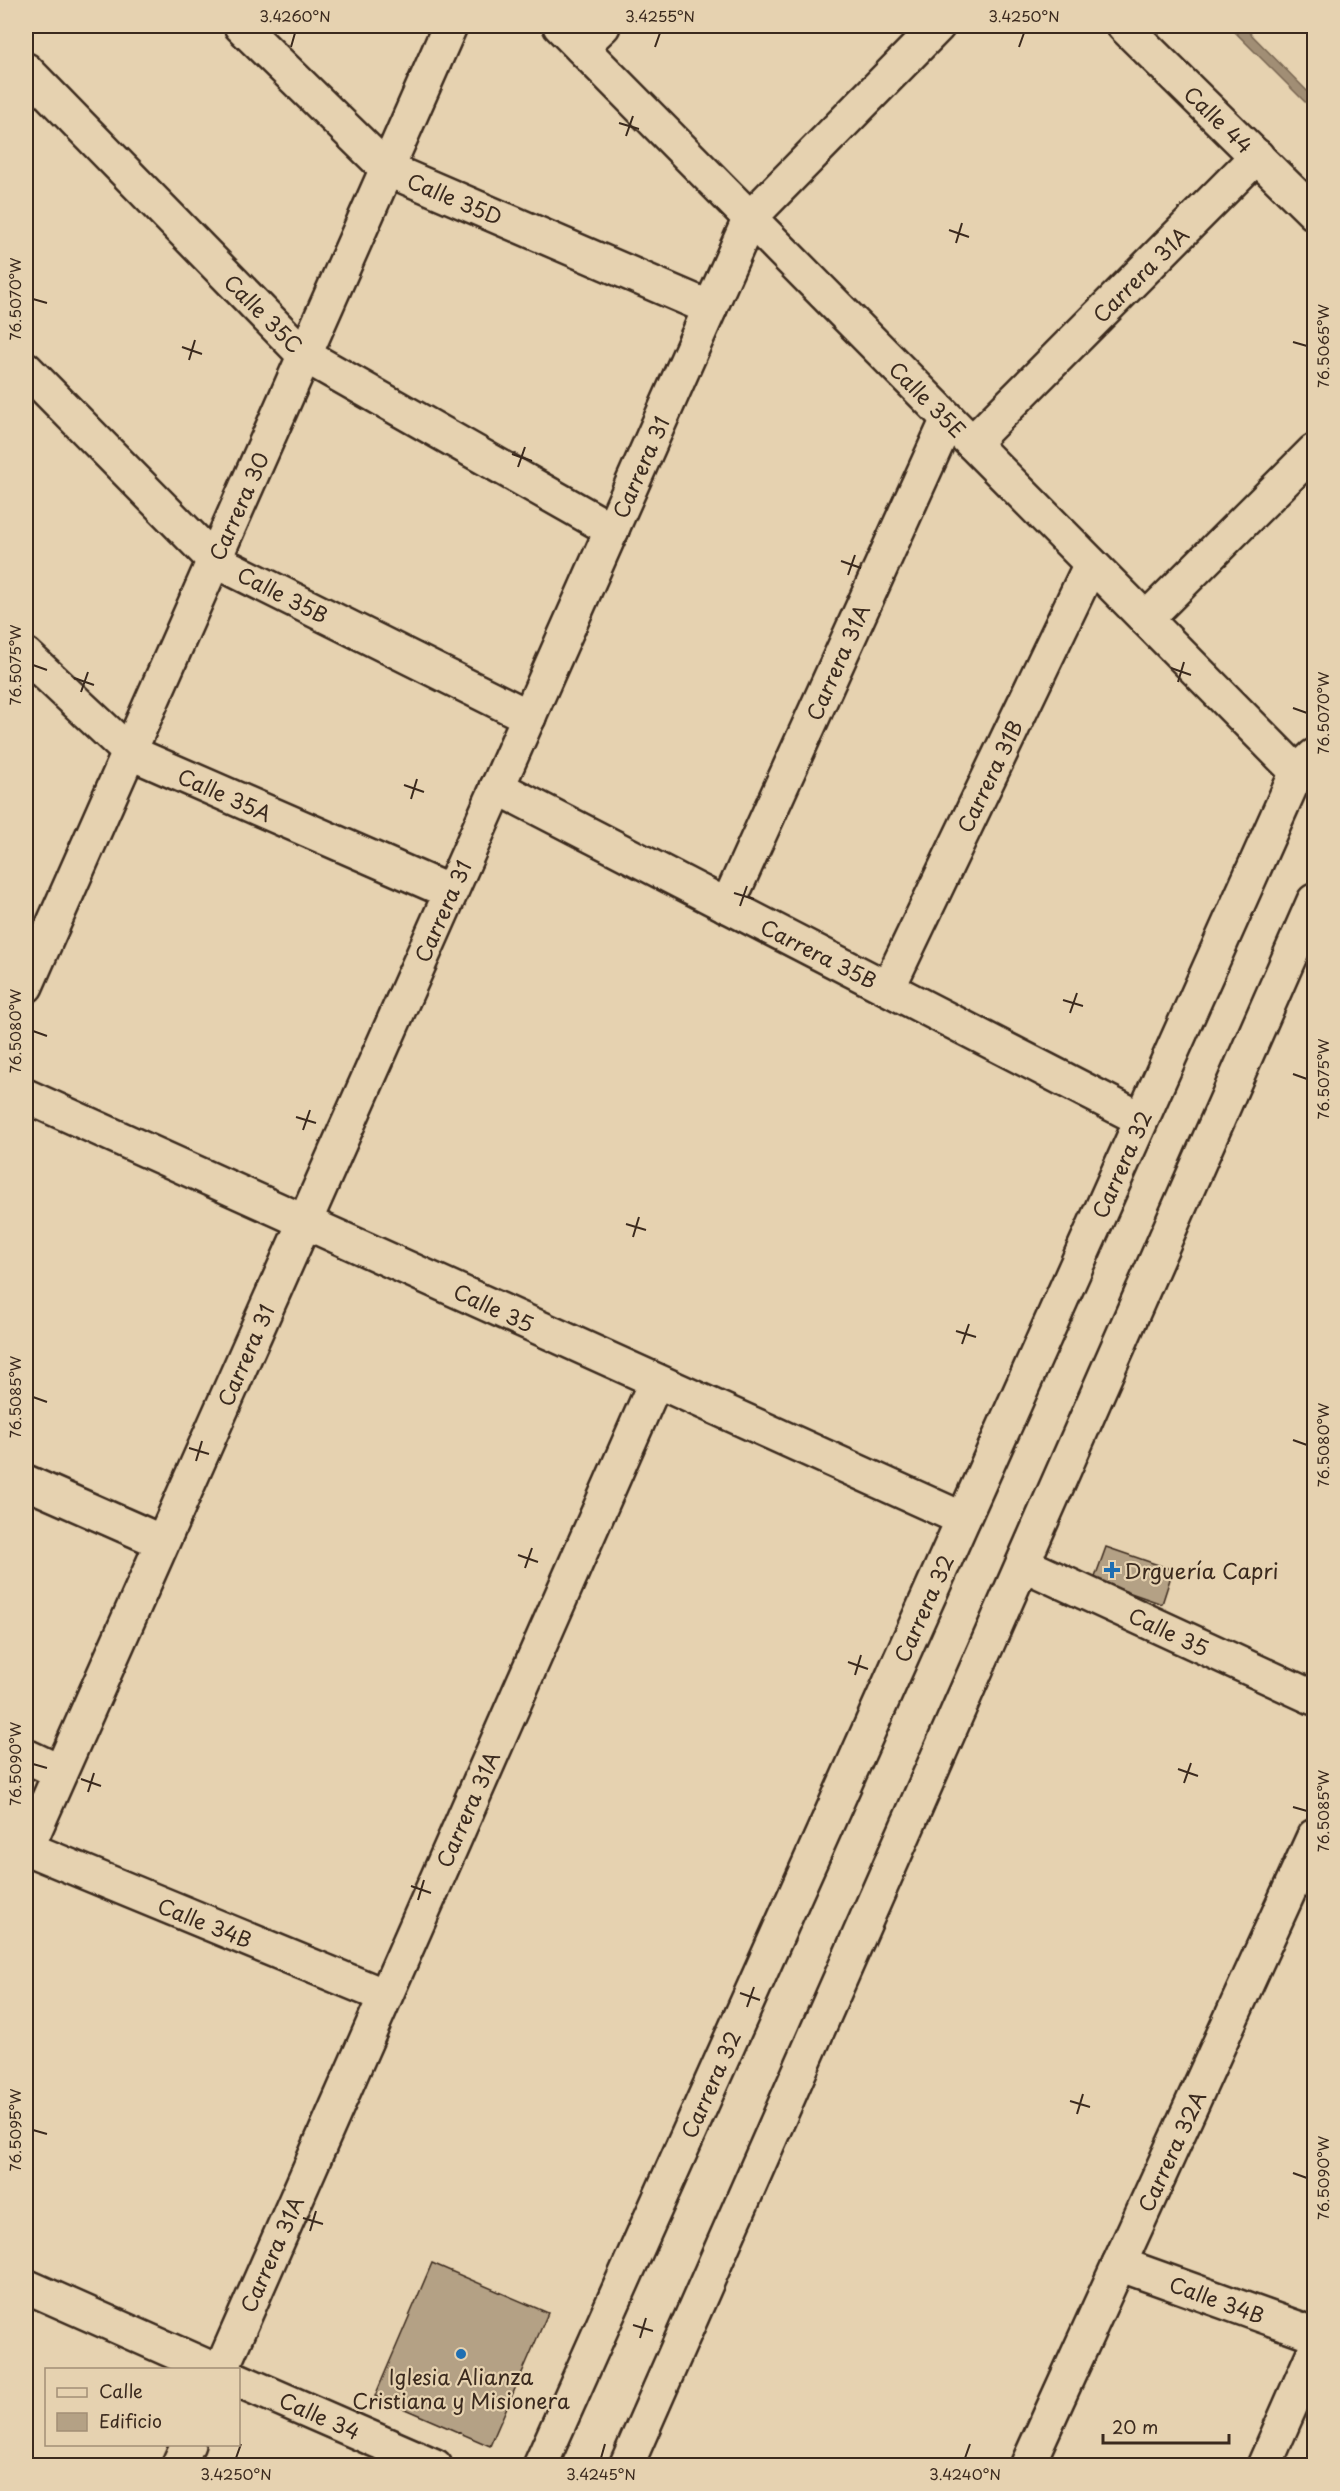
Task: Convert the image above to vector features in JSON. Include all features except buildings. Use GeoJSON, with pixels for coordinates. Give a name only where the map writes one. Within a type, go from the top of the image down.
{"type":"FeatureCollection","features":[{"type":"Feature","properties":{"kind":"street","name":"Calle 35D"},"geometry":{"type":"LineString","coordinates":[[241,26],[387,169],[710,308]]}},
{"type":"Feature","properties":{"kind":"street","name":"Carrera 30"},"geometry":{"type":"LineString","coordinates":[[26,986],[450,26]]}},
{"type":"Feature","properties":{"kind":"street","name":"Carrera 31"},"geometry":{"type":"LineString","coordinates":[[26,1849],[750,218],[938,26]]}},
{"type":"Feature","properties":{"kind":"street","name":"Calle 44"},"geometry":{"type":"LineString","coordinates":[[1124,26],[1314,213]]}},
{"type":"Feature","properties":{"kind":"street","name":"Calle 35E"},"geometry":{"type":"LineString","coordinates":[[581,33],[750,218],[1091,564],[1146,619],[1306,764]]}},
{"type":"Feature","properties":{"kind":"street","name":"Calle 35C"},"geometry":{"type":"LineString","coordinates":[[26,70],[304,355],[612,530]]}},
{"type":"Feature","properties":{"kind":"street","name":"Carrera 31A"},"geometry":{"type":"LineString","coordinates":[[972,443],[1257,156]]}},
{"type":"Feature","properties":{"kind":"street","name":"Calle 35B"},"geometry":{"type":"LineString","coordinates":[[26,369],[214,560],[529,717]]}},
{"type":"Feature","properties":{"kind":"street","name":"Carrera 31A"},"geometry":{"type":"LineString","coordinates":[[727,906],[948,419]]}},
{"type":"Feature","properties":{"kind":"street"},"geometry":{"type":"LineString","coordinates":[[1146,619],[1314,451]]}},
{"type":"Feature","properties":{"kind":"street","name":"Carrera 31B"},"geometry":{"type":"LineString","coordinates":[[888,988],[1091,564]]}},
{"type":"Feature","properties":{"kind":"street","name":"Calle 35A"},"geometry":{"type":"LineString","coordinates":[[26,655],[129,752],[450,892]]}},
{"type":"Feature","properties":{"kind":"street","name":"Carrera 32"},"geometry":{"type":"LineString","coordinates":[[540,2466],[1141,1119],[1306,764]]}},
{"type":"Feature","properties":{"kind":"street","name":"Carrera 35B"},"geometry":{"type":"LineString","coordinates":[[497,787],[1141,1119]]}},
{"type":"Feature","properties":{"kind":"street"},"geometry":{"type":"LineString","coordinates":[[626,2466],[1314,901]]}},
{"type":"Feature","properties":{"kind":"street","name":"Calle 35"},"geometry":{"type":"LineString","coordinates":[[26,1096],[963,1518]]}},
{"type":"Feature","properties":{"kind":"street","name":"Carrera 31A"},"geometry":{"type":"LineString","coordinates":[[222,2368],[656,1381]]}},
{"type":"Feature","properties":{"kind":"street"},"geometry":{"type":"LineString","coordinates":[[26,1482],[162,1542]]}},
{"type":"Feature","properties":{"kind":"street","name":"Calle 35"},"geometry":{"type":"LineString","coordinates":[[1023,1564],[1314,1698]]}},
{"type":"Feature","properties":{"kind":"street"},"geometry":{"type":"LineString","coordinates":[[26,1756],[60,1772]]}},
{"type":"Feature","properties":{"kind":"street","name":"Carrera 32A"},"geometry":{"type":"LineString","coordinates":[[1027,2466],[1314,1836]]}},
{"type":"Feature","properties":{"kind":"street","name":"Calle 34B"},"geometry":{"type":"LineString","coordinates":[[26,1849],[385,1996]]}},
{"type":"Feature","properties":{"kind":"street","name":"Calle 34B"},"geometry":{"type":"LineString","coordinates":[[1119,2264],[1314,2334]]}},
{"type":"Feature","properties":{"kind":"street"},"geometry":{"type":"LineString","coordinates":[[26,2286],[210,2368]]}},
{"type":"Feature","properties":{"kind":"street"},"geometry":{"type":"LineString","coordinates":[[1264,2466],[1312,2366]]}},
{"type":"Feature","properties":{"kind":"street","name":"Calle 34"},"geometry":{"type":"LineString","coordinates":[[240,2381],[435,2466]]}},
{"type":"Feature","properties":{"kind":"street"},"geometry":{"type":"LineString","coordinates":[[178,2466],[188,2446]]}},
{"type":"Feature","properties":{"kind":"shaded area"},"geometry":{"type":"Polygon","coordinates":[[[1229,26],[1243,26],[1314,98],[1314,111],[1229,26]]]}},
{"type":"Feature","properties":{"kind":"place","name":"Drguería Capri"},"geometry":{"type":"Point","coordinates":[1112,1570]}},
{"type":"Feature","properties":{"kind":"place","name":"Iglesia Alianza Cristiana y Misionera"},"geometry":{"type":"Point","coordinates":[461,2354]}}]}
